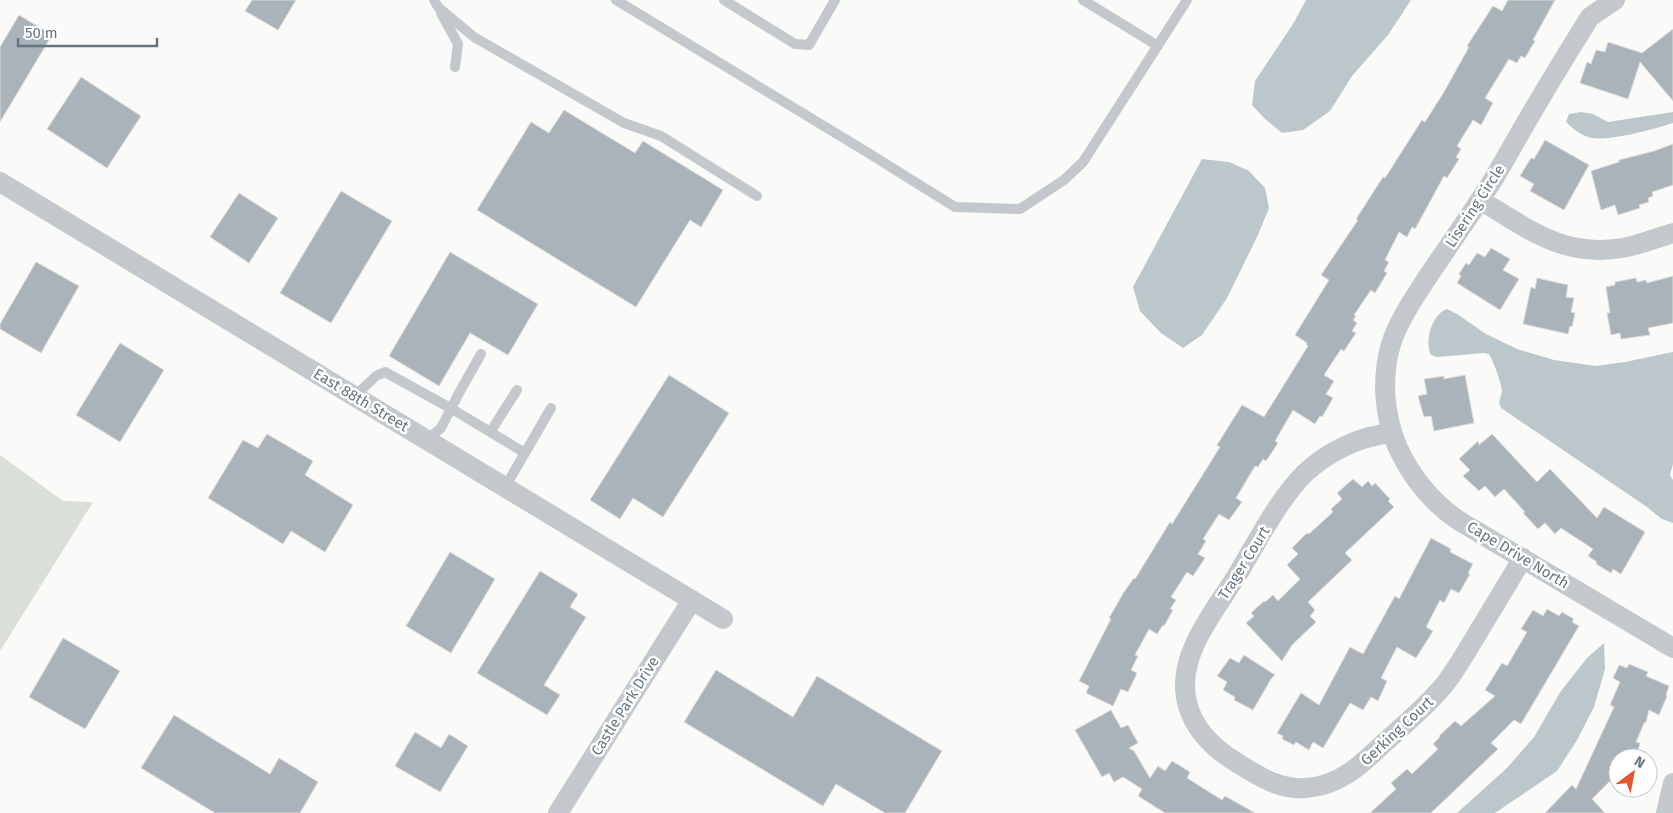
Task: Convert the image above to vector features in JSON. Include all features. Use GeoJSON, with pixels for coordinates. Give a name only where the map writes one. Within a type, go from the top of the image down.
{"type":"FeatureCollection","features":[{"type":"Feature","properties":{"kind":"street","name":"Lisering Circle"},"geometry":{"type":"LineString","coordinates":[[1392,433],[1387,410],[1385,381],[1389,352],[1394,336],[1418,292],[1480,200],[1590,17],[1615,0]]}},
{"type":"Feature","properties":{"kind":"street","name":"East 88th Street"},"geometry":{"type":"LineString","coordinates":[[0,182],[723,619]]}},
{"type":"Feature","properties":{"kind":"street"},"geometry":{"type":"LineString","coordinates":[[1480,200],[1538,235],[1561,245],[1578,249],[1603,251],[1673,233]]}},
{"type":"Feature","properties":{"kind":"street","name":"Cape Drive North"},"geometry":{"type":"LineString","coordinates":[[1392,433],[1411,473],[1440,506],[1454,517],[1673,648]]}},
{"type":"Feature","properties":{"kind":"street","name":"Trager Court"},"geometry":{"type":"LineString","coordinates":[[1213,745],[1205,738],[1195,723],[1186,696],[1186,669],[1198,638],[1288,493],[1305,473],[1326,457],[1350,444],[1375,435],[1392,433]]}},
{"type":"Feature","properties":{"kind":"street","name":"Gerking Court"},"geometry":{"type":"LineString","coordinates":[[1213,745],[1226,757],[1264,779],[1282,786],[1320,787],[1342,778],[1361,765],[1422,709],[1446,682],[1523,558]]}},
{"type":"Feature","properties":{"kind":"street","name":"Castle Park Drive"},"geometry":{"type":"LineString","coordinates":[[558,813],[692,600]]}},
{"type":"Feature","properties":{"kind":"street"},"geometry":{"type":"LineString","coordinates":[[1666,813],[1673,783]]}},
{"type":"Feature","properties":{"kind":"lane"},"geometry":{"type":"LineString","coordinates":[[616,0],[955,207],[1020,209],[1064,180],[1083,162],[1187,0]]}},
{"type":"Feature","properties":{"kind":"lane"},"geometry":{"type":"LineString","coordinates":[[724,0],[795,44],[809,45],[835,0]]}},
{"type":"Feature","properties":{"kind":"lane"},"geometry":{"type":"LineString","coordinates":[[1083,0],[1158,46]]}},
{"type":"Feature","properties":{"kind":"lane"},"geometry":{"type":"LineString","coordinates":[[436,4],[458,44],[455,67]]}},
{"type":"Feature","properties":{"kind":"lane"},"geometry":{"type":"LineString","coordinates":[[436,4],[474,37],[624,123],[661,136],[757,196]]}},
{"type":"Feature","properties":{"kind":"lane"},"geometry":{"type":"LineString","coordinates":[[427,440],[441,428],[458,393],[482,354]]}},
{"type":"Feature","properties":{"kind":"lane"},"geometry":{"type":"LineString","coordinates":[[355,396],[376,376],[385,372],[452,408],[525,452]]}},
{"type":"Feature","properties":{"kind":"lane"},"geometry":{"type":"LineString","coordinates":[[491,431],[517,390]]}},
{"type":"Feature","properties":{"kind":"lane"},"geometry":{"type":"LineString","coordinates":[[506,487],[551,408]]}},
{"type":"Feature","properties":{"kind":"shaded area"},"geometry":{"type":"Polygon","coordinates":[[[1306,0],[1411,0],[1388,35],[1352,76],[1330,111],[1303,130],[1282,133],[1252,105],[1255,81],[1293,24],[1306,0]]]}},
{"type":"Feature","properties":{"kind":"shaded area"},"geometry":{"type":"Polygon","coordinates":[[[1581,112],[1593,114],[1608,122],[1673,112],[1673,123],[1621,136],[1592,138],[1578,132],[1566,122],[1569,114],[1581,112]]]}},
{"type":"Feature","properties":{"kind":"shaded area"},"geometry":{"type":"Polygon","coordinates":[[[1202,159],[1229,162],[1249,171],[1265,188],[1269,208],[1227,298],[1202,335],[1183,348],[1161,333],[1140,311],[1133,287],[1202,159]]]}},
{"type":"Feature","properties":{"kind":"shaded area"},"geometry":{"type":"Polygon","coordinates":[[[1447,309],[1486,334],[1517,349],[1554,360],[1596,366],[1673,352],[1673,464],[1670,475],[1673,480],[1673,523],[1662,519],[1501,408],[1499,402],[1502,392],[1501,386],[1489,354],[1437,357],[1431,355],[1428,343],[1431,329],[1437,316],[1447,309]]]}},
{"type":"Feature","properties":{"kind":"shaded area"},"geometry":{"type":"Polygon","coordinates":[[[0,455],[63,501],[93,502],[0,651],[0,455]]]}},
{"type":"Feature","properties":{"kind":"shaded area"},"geometry":{"type":"Polygon","coordinates":[[[1604,643],[1605,669],[1594,707],[1577,740],[1557,771],[1495,813],[1457,813],[1507,768],[1534,737],[1561,691],[1587,658],[1604,643]]]}},
{"type":"Feature","properties":{"kind":"building"},"geometry":{"type":"Polygon","coordinates":[[[252,0],[296,0],[278,30],[245,11],[252,0]]]}},
{"type":"Feature","properties":{"kind":"building"},"geometry":{"type":"Polygon","coordinates":[[[1508,0],[1555,0],[1525,58],[1521,56],[1517,63],[1509,59],[1485,98],[1493,103],[1481,125],[1473,120],[1457,146],[1461,149],[1456,157],[1459,159],[1447,178],[1444,176],[1415,229],[1412,227],[1407,237],[1399,232],[1385,260],[1389,262],[1384,271],[1387,273],[1375,293],[1371,290],[1354,315],[1356,316],[1353,320],[1357,323],[1352,331],[1356,333],[1344,351],[1341,349],[1324,375],[1334,381],[1326,394],[1333,398],[1322,417],[1320,416],[1315,424],[1293,410],[1275,441],[1278,443],[1266,461],[1263,459],[1258,467],[1255,466],[1236,498],[1242,502],[1229,520],[1219,514],[1203,539],[1206,541],[1198,554],[1205,558],[1193,576],[1187,572],[1171,597],[1176,600],[1170,609],[1173,610],[1164,626],[1157,634],[1149,629],[1135,655],[1138,656],[1131,670],[1137,673],[1128,692],[1121,689],[1113,706],[1086,693],[1089,686],[1079,681],[1111,619],[1109,618],[1124,592],[1135,579],[1170,522],[1172,524],[1220,447],[1217,445],[1242,405],[1264,417],[1308,346],[1307,343],[1295,335],[1329,280],[1321,275],[1358,220],[1356,219],[1383,177],[1385,178],[1422,120],[1425,122],[1469,47],[1467,46],[1493,6],[1502,11],[1508,0]]]}},
{"type":"Feature","properties":{"kind":"building"},"geometry":{"type":"Polygon","coordinates":[[[19,15],[52,35],[0,122],[0,47],[19,15]]]}},
{"type":"Feature","properties":{"kind":"building"},"geometry":{"type":"Polygon","coordinates":[[[1673,29],[1673,101],[1640,62],[1628,99],[1580,83],[1587,62],[1591,64],[1596,50],[1605,52],[1608,42],[1642,53],[1673,29]]]}},
{"type":"Feature","properties":{"kind":"building"},"geometry":{"type":"Polygon","coordinates":[[[81,77],[141,116],[107,168],[47,129],[81,77]]]}},
{"type":"Feature","properties":{"kind":"building"},"geometry":{"type":"Polygon","coordinates":[[[564,110],[635,153],[643,141],[723,190],[701,227],[690,220],[636,307],[477,210],[531,122],[549,133],[564,110]]]}},
{"type":"Feature","properties":{"kind":"building"},"geometry":{"type":"Polygon","coordinates":[[[1545,140],[1589,165],[1564,210],[1530,191],[1534,184],[1520,176],[1531,158],[1534,159],[1545,140]]]}},
{"type":"Feature","properties":{"kind":"building"},"geometry":{"type":"Polygon","coordinates":[[[1673,144],[1673,185],[1652,192],[1653,196],[1648,198],[1649,202],[1639,205],[1640,208],[1618,215],[1615,205],[1601,210],[1591,171],[1619,162],[1619,160],[1673,144]]]}},
{"type":"Feature","properties":{"kind":"building"},"geometry":{"type":"Polygon","coordinates":[[[341,191],[392,221],[331,323],[280,293],[341,191]]]}},
{"type":"Feature","properties":{"kind":"building"},"geometry":{"type":"Polygon","coordinates":[[[239,193],[278,218],[249,263],[210,237],[239,193]]]}},
{"type":"Feature","properties":{"kind":"building"},"geometry":{"type":"Polygon","coordinates":[[[1491,248],[1510,259],[1503,270],[1519,279],[1500,310],[1457,283],[1461,276],[1459,274],[1466,263],[1469,265],[1477,253],[1485,257],[1491,248]]]}},
{"type":"Feature","properties":{"kind":"building"},"geometry":{"type":"Polygon","coordinates":[[[450,252],[538,304],[508,355],[470,333],[439,386],[389,356],[450,252]]]}},
{"type":"Feature","properties":{"kind":"building"},"geometry":{"type":"Polygon","coordinates":[[[36,262],[79,286],[41,353],[0,329],[0,324],[36,262]]]}},
{"type":"Feature","properties":{"kind":"building"},"geometry":{"type":"Polygon","coordinates":[[[1673,276],[1673,323],[1648,328],[1650,335],[1621,339],[1620,333],[1611,335],[1607,313],[1610,313],[1606,287],[1615,285],[1615,282],[1636,278],[1637,282],[1646,280],[1647,283],[1673,276]]]}},
{"type":"Feature","properties":{"kind":"building"},"geometry":{"type":"Polygon","coordinates":[[[1537,278],[1568,285],[1566,297],[1574,298],[1571,312],[1575,313],[1572,327],[1570,326],[1568,334],[1523,324],[1531,287],[1535,289],[1537,278]]]}},
{"type":"Feature","properties":{"kind":"building"},"geometry":{"type":"Polygon","coordinates":[[[120,343],[164,370],[120,442],[76,415],[120,343]]]}},
{"type":"Feature","properties":{"kind":"building"},"geometry":{"type":"Polygon","coordinates":[[[669,375],[729,413],[663,517],[633,498],[620,519],[590,500],[669,375]]]}},
{"type":"Feature","properties":{"kind":"building"},"geometry":{"type":"Polygon","coordinates":[[[1465,375],[1474,423],[1434,431],[1431,416],[1424,417],[1418,396],[1427,394],[1424,379],[1444,376],[1444,379],[1465,375]]]}},
{"type":"Feature","properties":{"kind":"building"},"geometry":{"type":"Polygon","coordinates":[[[267,434],[313,461],[305,475],[353,505],[325,552],[291,531],[283,544],[208,498],[243,440],[258,448],[267,434]]]}},
{"type":"Feature","properties":{"kind":"building"},"geometry":{"type":"Polygon","coordinates":[[[1492,434],[1537,482],[1550,469],[1597,518],[1604,507],[1645,532],[1621,574],[1613,569],[1611,573],[1596,564],[1597,562],[1588,556],[1593,549],[1561,528],[1555,534],[1545,523],[1538,529],[1504,489],[1495,497],[1485,486],[1479,491],[1463,476],[1470,470],[1459,459],[1478,441],[1479,445],[1492,434]]]}},
{"type":"Feature","properties":{"kind":"building"},"geometry":{"type":"Polygon","coordinates":[[[1353,479],[1362,487],[1368,481],[1372,486],[1375,483],[1390,499],[1388,501],[1394,507],[1345,553],[1352,560],[1308,602],[1315,610],[1310,616],[1316,622],[1292,645],[1282,661],[1246,623],[1254,616],[1251,613],[1264,601],[1273,595],[1278,601],[1300,579],[1287,565],[1298,554],[1292,548],[1333,512],[1331,509],[1342,499],[1337,493],[1353,479]]]}},
{"type":"Feature","properties":{"kind":"building"},"geometry":{"type":"Polygon","coordinates":[[[1431,538],[1451,549],[1450,552],[1473,564],[1468,573],[1470,574],[1459,593],[1451,589],[1444,603],[1440,600],[1426,627],[1433,631],[1416,658],[1397,647],[1381,678],[1387,681],[1378,701],[1371,697],[1363,710],[1350,703],[1323,748],[1313,742],[1309,750],[1296,742],[1294,745],[1282,739],[1283,736],[1277,733],[1301,693],[1319,705],[1350,647],[1363,654],[1395,596],[1399,599],[1431,538]]]}},
{"type":"Feature","properties":{"kind":"building"},"geometry":{"type":"Polygon","coordinates":[[[450,552],[495,579],[451,653],[406,626],[450,552]]]}},
{"type":"Feature","properties":{"kind":"building"},"geometry":{"type":"Polygon","coordinates":[[[540,571],[578,594],[570,607],[586,617],[544,685],[560,695],[547,715],[477,673],[540,571]]]}},
{"type":"Feature","properties":{"kind":"building"},"geometry":{"type":"Polygon","coordinates":[[[1547,609],[1559,616],[1562,612],[1574,619],[1572,622],[1579,626],[1521,724],[1514,720],[1491,743],[1498,749],[1431,813],[1370,813],[1396,789],[1391,783],[1407,769],[1412,774],[1438,749],[1433,744],[1455,721],[1461,726],[1495,696],[1485,690],[1502,663],[1507,666],[1527,632],[1521,629],[1533,610],[1543,616],[1547,609]]]}},
{"type":"Feature","properties":{"kind":"building"},"geometry":{"type":"Polygon","coordinates":[[[63,638],[120,671],[85,729],[29,697],[63,638]]]}},
{"type":"Feature","properties":{"kind":"building"},"geometry":{"type":"Polygon","coordinates":[[[1244,655],[1275,675],[1253,710],[1234,700],[1235,697],[1223,690],[1227,682],[1217,676],[1230,658],[1239,663],[1244,655]]]}},
{"type":"Feature","properties":{"kind":"building"},"geometry":{"type":"Polygon","coordinates":[[[1629,664],[1648,672],[1646,676],[1669,686],[1659,715],[1649,710],[1646,722],[1636,742],[1640,743],[1639,748],[1608,748],[1608,783],[1592,799],[1605,813],[1545,813],[1572,785],[1576,789],[1614,707],[1610,705],[1620,682],[1613,678],[1619,665],[1627,668],[1629,664]]]}},
{"type":"Feature","properties":{"kind":"building"},"geometry":{"type":"Polygon","coordinates":[[[716,670],[793,717],[817,676],[942,751],[905,813],[885,813],[836,784],[823,806],[684,722],[716,670]]]}},
{"type":"Feature","properties":{"kind":"building"},"geometry":{"type":"Polygon","coordinates":[[[1111,710],[1121,728],[1128,725],[1138,743],[1129,748],[1134,751],[1150,778],[1158,766],[1165,771],[1172,761],[1190,772],[1187,778],[1222,800],[1225,796],[1255,813],[1165,813],[1138,796],[1142,789],[1123,777],[1114,782],[1109,773],[1102,777],[1075,730],[1111,710]]]}},
{"type":"Feature","properties":{"kind":"building"},"geometry":{"type":"Polygon","coordinates":[[[174,715],[270,774],[279,758],[318,782],[300,813],[215,813],[141,768],[174,715]]]}},
{"type":"Feature","properties":{"kind":"building"},"geometry":{"type":"Polygon","coordinates":[[[415,732],[441,748],[449,734],[468,746],[440,792],[395,766],[415,732]]]}}]}
